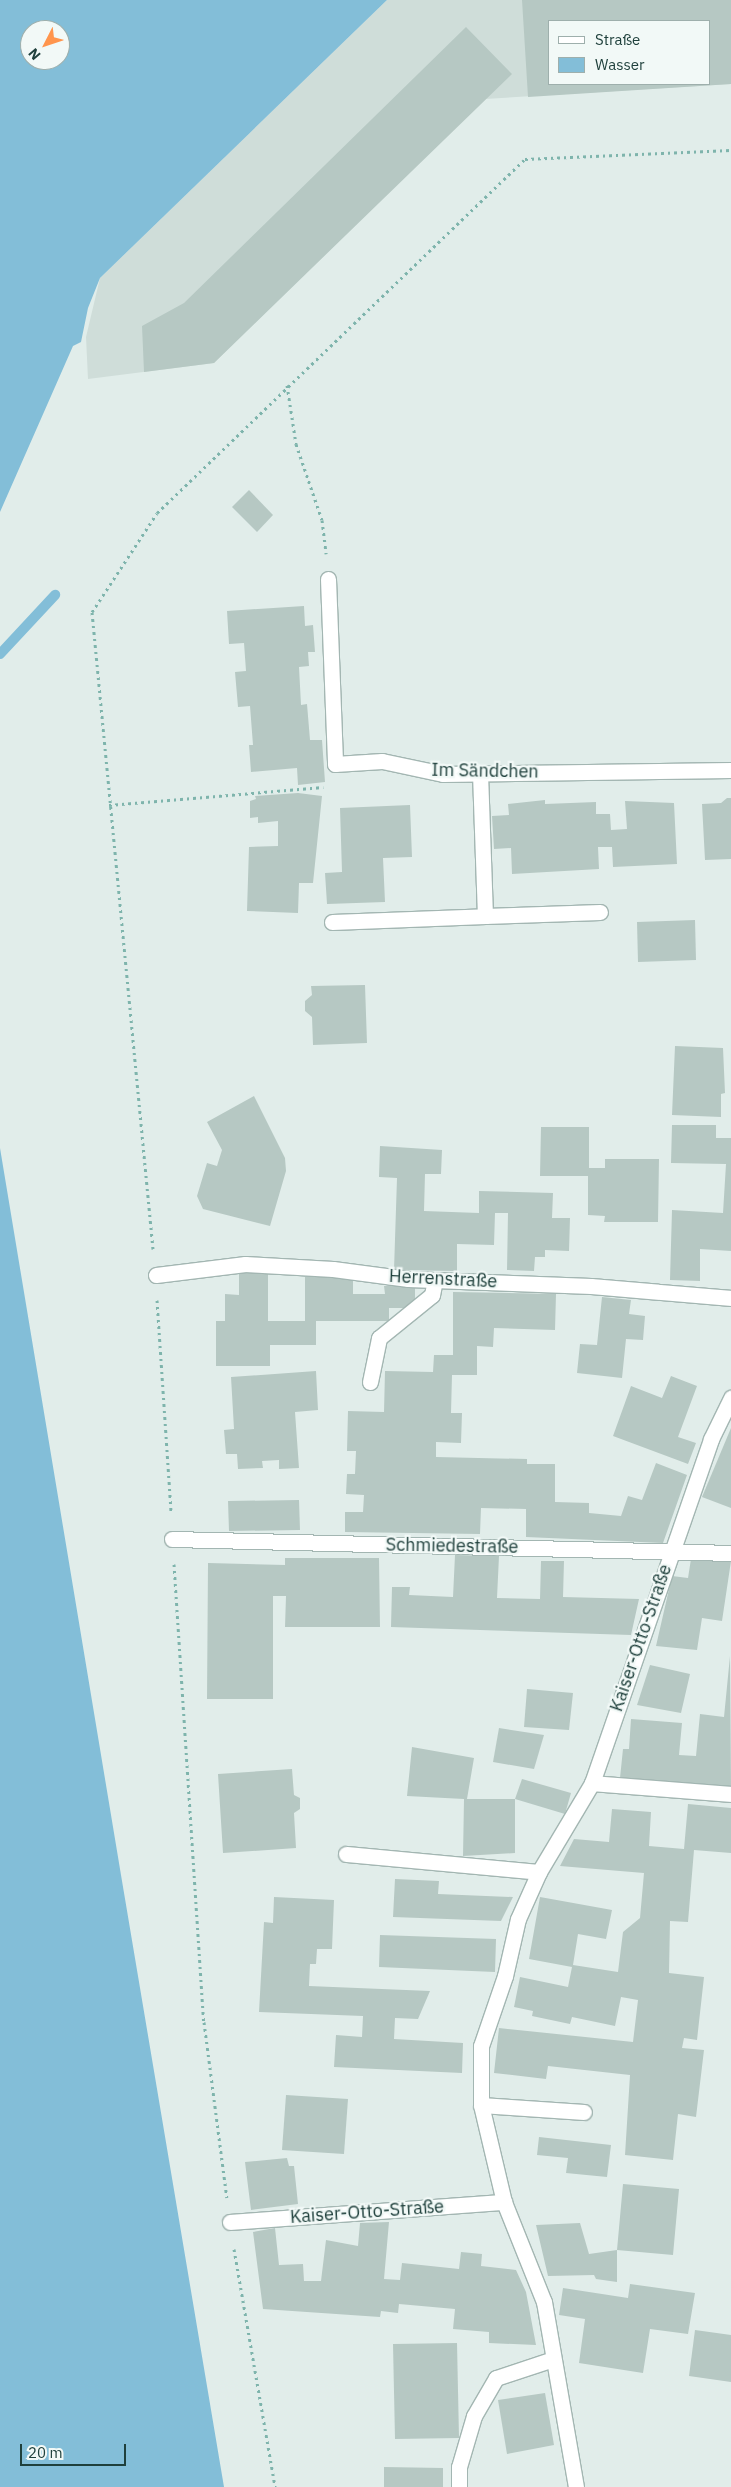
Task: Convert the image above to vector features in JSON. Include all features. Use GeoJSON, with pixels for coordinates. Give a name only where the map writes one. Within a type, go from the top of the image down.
{"type":"FeatureCollection","features":[{"type":"Feature","properties":{"kind":"street","name":"Im Sändchen"},"geometry":{"type":"LineString","coordinates":[[328,580],[335,764],[382,761],[443,774],[731,770]]}},
{"type":"Feature","properties":{"kind":"street"},"geometry":{"type":"LineString","coordinates":[[480,773],[485,916]]}},
{"type":"Feature","properties":{"kind":"street"},"geometry":{"type":"LineString","coordinates":[[332,922],[600,912]]}},
{"type":"Feature","properties":{"kind":"street","name":"Herrenstraße"},"geometry":{"type":"LineString","coordinates":[[156,1275],[245,1264],[333,1268],[435,1280],[592,1286],[731,1298]]}},
{"type":"Feature","properties":{"kind":"street"},"geometry":{"type":"LineString","coordinates":[[370,1382],[379,1338],[432,1295],[435,1280]]}},
{"type":"Feature","properties":{"kind":"street","name":"Kaiser-Otto-Straße"},"geometry":{"type":"LineString","coordinates":[[576,2487],[544,2302],[504,2202],[482,2105],[481,2046],[505,1976],[518,1920],[539,1872],[592,1783],[711,1438],[731,1398]]}},
{"type":"Feature","properties":{"kind":"street","name":"Schmiedestraße"},"geometry":{"type":"LineString","coordinates":[[172,1539],[731,1553]]}},
{"type":"Feature","properties":{"kind":"street"},"geometry":{"type":"LineString","coordinates":[[592,1783],[731,1794]]}},
{"type":"Feature","properties":{"kind":"street"},"geometry":{"type":"LineString","coordinates":[[346,1854],[539,1872]]}},
{"type":"Feature","properties":{"kind":"street"},"geometry":{"type":"LineString","coordinates":[[482,2105],[584,2112]]}},
{"type":"Feature","properties":{"kind":"street","name":"Kaiser-Otto-Straße"},"geometry":{"type":"LineString","coordinates":[[230,2222],[504,2202]]}},
{"type":"Feature","properties":{"kind":"street"},"geometry":{"type":"LineString","coordinates":[[459,2487],[459,2467],[474,2416],[496,2378],[553,2359]]}},
{"type":"Feature","properties":{"kind":"path"},"geometry":{"type":"LineString","coordinates":[[95,607],[157,513],[287,385],[525,159],[731,150]]}},
{"type":"Feature","properties":{"kind":"path"},"geometry":{"type":"LineString","coordinates":[[287,385],[296,444],[322,520],[328,580]]}},
{"type":"Feature","properties":{"kind":"path"},"geometry":{"type":"LineString","coordinates":[[109,805],[326,787]]}},
{"type":"Feature","properties":{"kind":"shaded area"},"geometry":{"type":"Polygon","coordinates":[[[387,0],[731,0],[731,84],[485,99],[214,363],[88,379],[86,337],[100,278],[387,0]]]}},
{"type":"Feature","properties":{"kind":"water"},"geometry":{"type":"Polygon","coordinates":[[[0,0],[387,0],[100,278],[88,308],[81,342],[73,346],[0,512],[0,0]]]}},
{"type":"Feature","properties":{"kind":"water"},"geometry":{"type":"Polygon","coordinates":[[[0,1148],[121,1875],[224,2487],[0,2487],[0,1148]]]}},
{"type":"Feature","properties":{"kind":"building"},"geometry":{"type":"Polygon","coordinates":[[[522,0],[731,0],[731,84],[528,97],[522,0]]]}},
{"type":"Feature","properties":{"kind":"building"},"geometry":{"type":"Polygon","coordinates":[[[466,27],[512,74],[214,363],[144,372],[142,326],[184,303],[466,27]]]}},
{"type":"Feature","properties":{"kind":"building"},"geometry":{"type":"Polygon","coordinates":[[[249,490],[273,515],[257,532],[232,507],[249,490]]]}},
{"type":"Feature","properties":{"kind":"building"},"geometry":{"type":"Polygon","coordinates":[[[304,606],[305,626],[313,625],[315,652],[308,652],[309,666],[299,667],[301,705],[307,704],[310,740],[322,740],[325,782],[298,785],[297,768],[251,772],[249,745],[253,745],[250,706],[238,707],[235,672],[246,671],[244,643],[229,644],[227,611],[304,606]]]}},
{"type":"Feature","properties":{"kind":"building"},"geometry":{"type":"Polygon","coordinates":[[[298,793],[322,796],[313,883],[299,883],[298,913],[247,911],[249,847],[278,846],[278,821],[258,823],[258,817],[250,818],[250,801],[256,799],[255,796],[298,793]]]}},
{"type":"Feature","properties":{"kind":"building"},"geometry":{"type":"Polygon","coordinates":[[[727,798],[731,798],[731,859],[705,860],[702,804],[721,803],[727,798]]]}},
{"type":"Feature","properties":{"kind":"building"},"geometry":{"type":"Polygon","coordinates":[[[545,800],[545,804],[596,802],[596,814],[610,814],[611,830],[627,829],[625,801],[674,803],[677,864],[613,867],[612,847],[598,847],[599,869],[512,874],[511,848],[494,849],[492,816],[509,815],[508,804],[545,800]]]}},
{"type":"Feature","properties":{"kind":"building"},"geometry":{"type":"Polygon","coordinates":[[[410,805],[412,857],[383,858],[385,902],[327,904],[325,873],[342,872],[340,808],[410,805]]]}},
{"type":"Feature","properties":{"kind":"building"},"geometry":{"type":"Polygon","coordinates":[[[695,920],[696,960],[638,962],[637,922],[695,920]]]}},
{"type":"Feature","properties":{"kind":"building"},"geometry":{"type":"Polygon","coordinates":[[[365,985],[367,1043],[313,1045],[312,1017],[305,1011],[305,1001],[312,995],[311,986],[365,985]]]}},
{"type":"Feature","properties":{"kind":"building"},"geometry":{"type":"Polygon","coordinates":[[[675,1046],[723,1048],[725,1093],[721,1094],[721,1117],[672,1115],[675,1046]]]}},
{"type":"Feature","properties":{"kind":"building"},"geometry":{"type":"Polygon","coordinates":[[[254,1096],[285,1158],[286,1171],[270,1226],[203,1209],[197,1196],[207,1163],[217,1166],[222,1150],[207,1122],[254,1096]]]}},
{"type":"Feature","properties":{"kind":"building"},"geometry":{"type":"Polygon","coordinates":[[[672,1125],[716,1125],[716,1138],[731,1138],[731,1251],[700,1249],[700,1281],[670,1280],[672,1210],[723,1213],[726,1164],[671,1163],[672,1125]]]}},
{"type":"Feature","properties":{"kind":"building"},"geometry":{"type":"Polygon","coordinates":[[[541,1127],[589,1127],[589,1168],[605,1168],[605,1159],[659,1159],[658,1222],[604,1222],[605,1216],[588,1215],[588,1176],[540,1176],[541,1127]]]}},
{"type":"Feature","properties":{"kind":"building"},"geometry":{"type":"Polygon","coordinates":[[[380,1146],[442,1150],[441,1174],[425,1174],[424,1211],[479,1213],[479,1191],[553,1193],[552,1218],[570,1218],[569,1251],[545,1250],[545,1257],[535,1257],[534,1271],[507,1270],[508,1213],[495,1213],[494,1245],[457,1244],[457,1271],[394,1270],[397,1178],[379,1177],[380,1146]]]}},
{"type":"Feature","properties":{"kind":"building"},"geometry":{"type":"Polygon","coordinates":[[[239,1272],[268,1272],[268,1321],[305,1321],[305,1277],[353,1277],[353,1294],[385,1294],[384,1286],[415,1286],[415,1304],[410,1308],[389,1308],[389,1321],[316,1321],[316,1345],[270,1345],[270,1366],[216,1366],[216,1321],[225,1321],[225,1294],[239,1295],[239,1272]]]}},
{"type":"Feature","properties":{"kind":"building"},"geometry":{"type":"Polygon","coordinates":[[[453,1292],[556,1294],[555,1330],[494,1328],[493,1347],[477,1346],[477,1375],[452,1375],[451,1413],[462,1413],[461,1443],[436,1442],[436,1457],[527,1459],[527,1464],[555,1464],[555,1502],[589,1503],[589,1513],[621,1516],[628,1496],[642,1500],[656,1463],[687,1475],[663,1543],[526,1537],[526,1509],[481,1508],[480,1534],[345,1532],[345,1512],[363,1512],[364,1495],[346,1494],[347,1474],[355,1474],[356,1451],[347,1451],[348,1411],[384,1412],[385,1371],[433,1372],[434,1355],[453,1355],[453,1292]]]}},
{"type":"Feature","properties":{"kind":"building"},"geometry":{"type":"Polygon","coordinates":[[[602,1297],[631,1300],[629,1314],[645,1316],[643,1340],[626,1339],[622,1378],[577,1373],[580,1344],[597,1345],[602,1297]]]}},
{"type":"Feature","properties":{"kind":"building"},"geometry":{"type":"Polygon","coordinates":[[[316,1371],[318,1410],[295,1412],[299,1468],[279,1469],[279,1460],[262,1461],[263,1468],[238,1469],[237,1454],[226,1454],[224,1430],[234,1429],[231,1377],[316,1371]]]}},
{"type":"Feature","properties":{"kind":"building"},"geometry":{"type":"Polygon","coordinates":[[[671,1376],[697,1386],[678,1437],[696,1443],[688,1464],[613,1436],[631,1386],[662,1398],[671,1376]]]}},
{"type":"Feature","properties":{"kind":"building"},"geometry":{"type":"Polygon","coordinates":[[[731,1428],[731,1508],[702,1497],[731,1428]]]}},
{"type":"Feature","properties":{"kind":"building"},"geometry":{"type":"Polygon","coordinates":[[[299,1500],[300,1530],[229,1531],[228,1501],[299,1500]]]}},
{"type":"Feature","properties":{"kind":"building"},"geometry":{"type":"Polygon","coordinates":[[[455,1555],[499,1556],[497,1598],[540,1599],[541,1561],[564,1561],[563,1597],[639,1599],[631,1635],[391,1627],[392,1587],[410,1587],[409,1595],[453,1597],[455,1555]]]}},
{"type":"Feature","properties":{"kind":"building"},"geometry":{"type":"Polygon","coordinates":[[[285,1558],[379,1558],[380,1627],[285,1627],[286,1596],[273,1596],[273,1699],[207,1699],[208,1563],[285,1565],[285,1558]]]}},
{"type":"Feature","properties":{"kind":"building"},"geometry":{"type":"Polygon","coordinates":[[[691,1559],[731,1561],[722,1621],[702,1618],[697,1650],[656,1646],[672,1576],[688,1578],[691,1559]]]}},
{"type":"Feature","properties":{"kind":"building"},"geometry":{"type":"Polygon","coordinates":[[[730,1656],[731,1789],[620,1778],[623,1749],[629,1749],[631,1719],[682,1723],[679,1755],[696,1756],[700,1714],[724,1717],[730,1656]]]}},
{"type":"Feature","properties":{"kind":"building"},"geometry":{"type":"Polygon","coordinates":[[[650,1665],[690,1674],[681,1713],[637,1705],[650,1665]]]}},
{"type":"Feature","properties":{"kind":"building"},"geometry":{"type":"Polygon","coordinates":[[[527,1689],[573,1693],[569,1730],[524,1727],[527,1689]]]}},
{"type":"Feature","properties":{"kind":"building"},"geometry":{"type":"Polygon","coordinates":[[[499,1728],[544,1735],[534,1769],[493,1762],[499,1728]]]}},
{"type":"Feature","properties":{"kind":"building"},"geometry":{"type":"Polygon","coordinates":[[[412,1747],[474,1758],[467,1799],[515,1799],[515,1853],[463,1856],[464,1799],[407,1796],[412,1747]]]}},
{"type":"Feature","properties":{"kind":"building"},"geometry":{"type":"Polygon","coordinates":[[[292,1769],[294,1795],[300,1798],[300,1809],[294,1813],[296,1848],[223,1853],[218,1774],[292,1769]]]}},
{"type":"Feature","properties":{"kind":"building"},"geometry":{"type":"Polygon","coordinates":[[[522,1779],[571,1793],[565,1814],[515,1799],[522,1779]]]}},
{"type":"Feature","properties":{"kind":"building"},"geometry":{"type":"Polygon","coordinates":[[[688,1804],[731,1808],[731,1853],[694,1850],[688,1922],[670,1921],[669,1973],[704,1977],[697,2040],[684,2038],[682,2048],[704,2050],[696,2117],[678,2114],[673,2160],[625,2155],[630,2075],[548,2066],[546,2079],[494,2073],[499,2028],[633,2042],[638,2000],[621,1997],[615,2026],[572,2017],[570,2024],[532,2016],[533,2011],[514,2007],[520,1977],[568,1987],[572,1967],[529,1959],[540,1897],[612,1910],[606,1939],[578,1934],[573,1965],[618,1972],[623,1932],[640,1918],[644,1873],[560,1866],[574,1839],[609,1842],[612,1809],[651,1812],[649,1846],[684,1849],[688,1804]]]}},
{"type":"Feature","properties":{"kind":"building"},"geometry":{"type":"Polygon","coordinates":[[[395,1879],[439,1881],[438,1894],[513,1897],[501,1921],[393,1917],[395,1879]]]}},
{"type":"Feature","properties":{"kind":"building"},"geometry":{"type":"Polygon","coordinates":[[[274,1897],[334,1900],[332,1949],[317,1949],[316,1964],[310,1964],[309,1986],[430,1991],[418,2019],[395,2018],[394,2039],[463,2043],[462,2073],[334,2067],[336,2035],[362,2037],[363,2016],[259,2012],[264,1922],[273,1923],[274,1897]]]}},
{"type":"Feature","properties":{"kind":"building"},"geometry":{"type":"Polygon","coordinates":[[[380,1935],[496,1939],[495,1972],[379,1967],[380,1935]]]}},
{"type":"Feature","properties":{"kind":"building"},"geometry":{"type":"Polygon","coordinates":[[[286,2095],[348,2099],[344,2154],[282,2150],[286,2095]]]}},
{"type":"Feature","properties":{"kind":"building"},"geometry":{"type":"Polygon","coordinates":[[[539,2137],[611,2145],[607,2177],[566,2173],[568,2158],[537,2155],[539,2137]]]}},
{"type":"Feature","properties":{"kind":"building"},"geometry":{"type":"Polygon","coordinates":[[[287,2158],[289,2166],[294,2166],[298,2204],[251,2210],[245,2162],[287,2158]]]}},
{"type":"Feature","properties":{"kind":"building"},"geometry":{"type":"Polygon","coordinates":[[[623,2184],[679,2189],[673,2255],[617,2250],[623,2184]]]}},
{"type":"Feature","properties":{"kind":"building"},"geometry":{"type":"Polygon","coordinates":[[[389,2222],[384,2279],[400,2280],[402,2263],[459,2269],[461,2252],[482,2254],[481,2266],[516,2270],[526,2292],[536,2345],[489,2343],[489,2332],[453,2329],[455,2309],[399,2304],[398,2313],[381,2311],[380,2317],[263,2309],[253,2232],[275,2228],[279,2265],[303,2264],[304,2281],[321,2281],[326,2240],[358,2246],[360,2223],[389,2222]]]}},
{"type":"Feature","properties":{"kind":"building"},"geometry":{"type":"Polygon","coordinates":[[[580,2223],[589,2254],[617,2250],[617,2282],[596,2279],[594,2275],[548,2276],[536,2225],[580,2223]]]}},
{"type":"Feature","properties":{"kind":"building"},"geometry":{"type":"Polygon","coordinates":[[[630,2284],[695,2293],[688,2334],[650,2329],[643,2373],[579,2363],[585,2319],[559,2315],[563,2288],[628,2298],[630,2284]]]}},
{"type":"Feature","properties":{"kind":"building"},"geometry":{"type":"Polygon","coordinates":[[[695,2330],[731,2335],[731,2382],[689,2376],[695,2330]]]}},
{"type":"Feature","properties":{"kind":"building"},"geometry":{"type":"Polygon","coordinates":[[[457,2343],[459,2438],[395,2439],[393,2344],[457,2343]]]}},
{"type":"Feature","properties":{"kind":"building"},"geometry":{"type":"Polygon","coordinates":[[[545,2393],[554,2445],[507,2454],[498,2400],[545,2393]]]}},
{"type":"Feature","properties":{"kind":"building"},"geometry":{"type":"Polygon","coordinates":[[[384,2467],[443,2468],[443,2487],[384,2487],[384,2467]]]}},
{"type":"Feature","properties":{"kind":"waterway"},"geometry":{"type":"LineString","coordinates":[[0,654],[55,595]]}}]}
